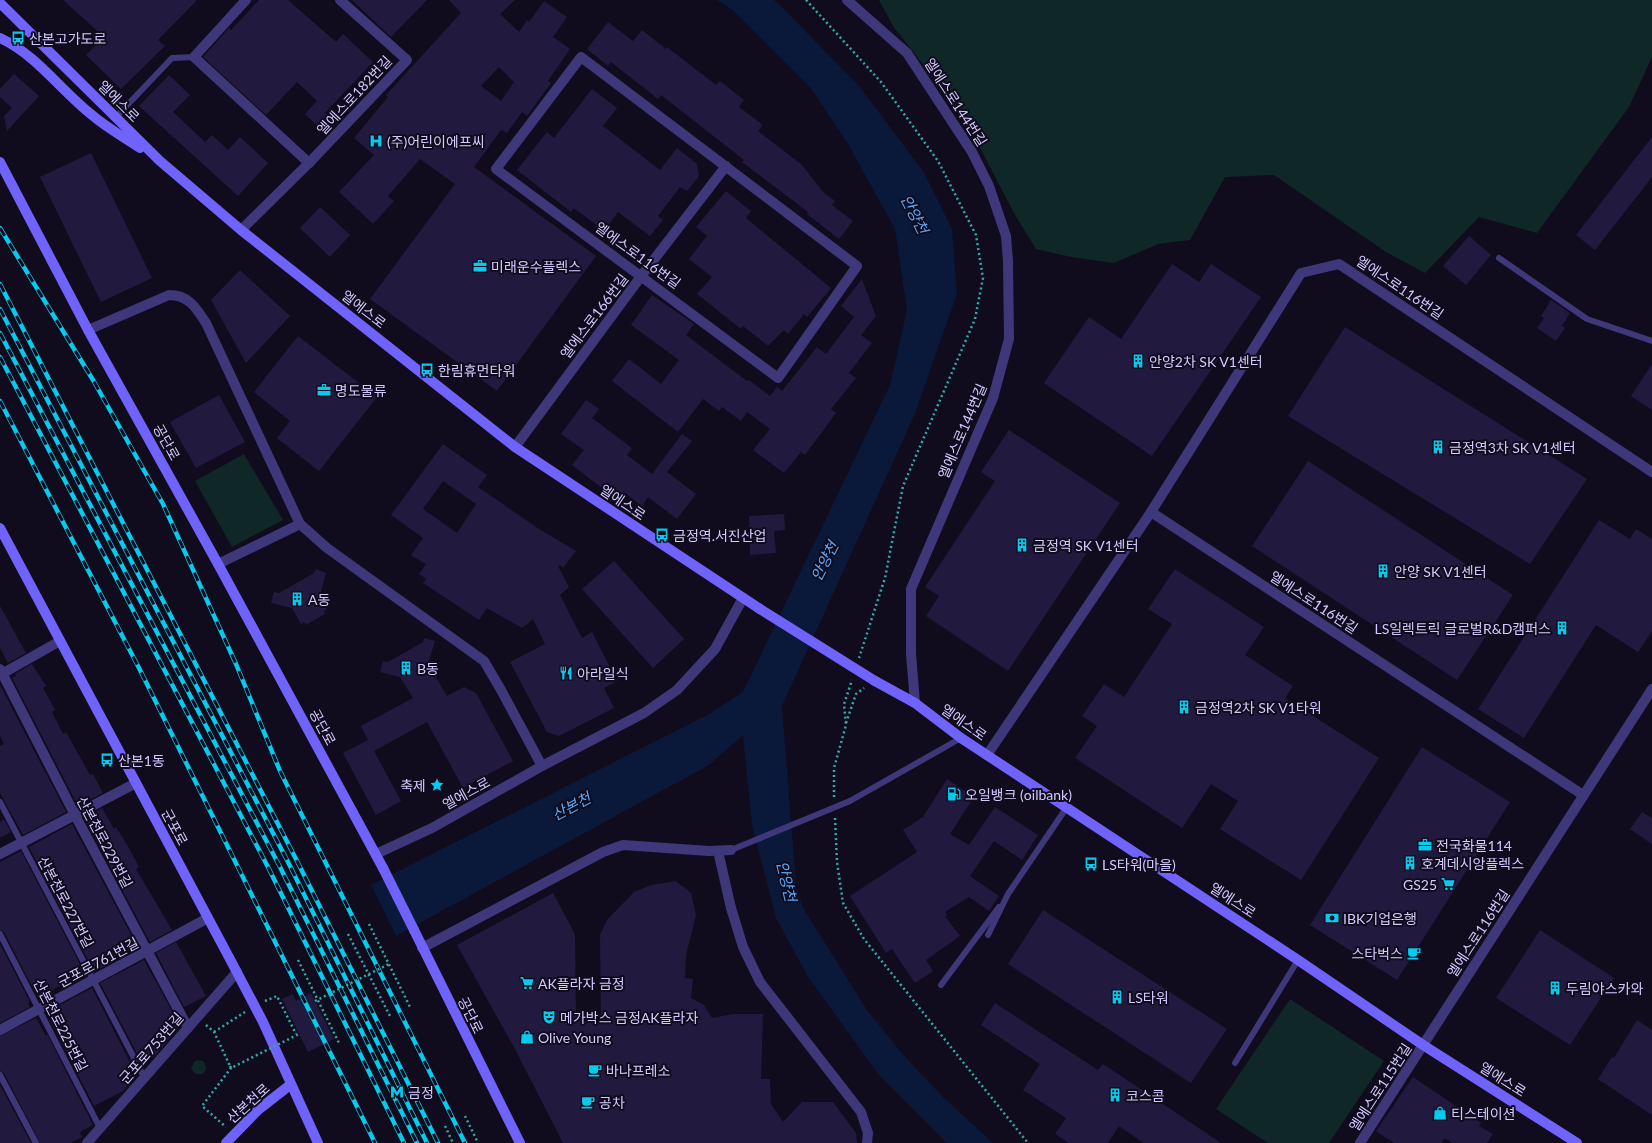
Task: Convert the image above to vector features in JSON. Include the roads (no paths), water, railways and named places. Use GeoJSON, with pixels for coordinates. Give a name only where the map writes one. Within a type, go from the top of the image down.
{"type":"FeatureCollection","features":[{"type":"Feature","properties":{"kind":"street"},"geometry":{"type":"LineString","coordinates":[[246,0],[194,57],[309,163]]}},
{"type":"Feature","properties":{"kind":"street","name":"엘에스로182번길"},"geometry":{"type":"LineString","coordinates":[[241,230],[309,163],[407,60],[340,0]]}},
{"type":"Feature","properties":{"kind":"street","name":"엘에스로144번길"},"geometry":{"type":"LineString","coordinates":[[847,0],[912,59],[972,152],[990,186],[1006,236],[1008,261],[1009,340],[993,398],[911,589],[911,654],[915,703]]}},
{"type":"Feature","properties":{"kind":"street","name":"엘에스로"},"geometry":{"type":"LineString","coordinates":[[0,3],[160,161],[241,230],[515,446],[760,610],[915,703],[961,738],[1298,960],[1423,1045],[1577,1143]]}},
{"type":"Feature","properties":{"kind":"street"},"geometry":{"type":"LineString","coordinates":[[0,38],[17,48],[56,80],[91,115],[160,161]]}},
{"type":"Feature","properties":{"kind":"street","name":"엘에스로116번길"},"geometry":{"type":"LineString","coordinates":[[581,57],[726,166],[857,266],[778,378],[642,275],[496,169],[581,57]]}},
{"type":"Feature","properties":{"kind":"street","name":"공단로"},"geometry":{"type":"LineString","coordinates":[[0,162],[88,330],[218,564],[376,854],[520,1143]]}},
{"type":"Feature","properties":{"kind":"street","name":"엘에스로166번길"},"geometry":{"type":"LineString","coordinates":[[515,446],[642,275],[726,166]]}},
{"type":"Feature","properties":{"kind":"street","name":"엘에스로116번길"},"geometry":{"type":"LineString","coordinates":[[987,755],[1151,512],[1301,273],[1339,264],[1652,472]]}},
{"type":"Feature","properties":{"kind":"street"},"geometry":{"type":"LineString","coordinates":[[88,330],[169,295],[178,295],[188,299],[206,323],[300,524],[327,548],[484,661],[542,766]]}},
{"type":"Feature","properties":{"kind":"street","name":"엘에스로116번길"},"geometry":{"type":"LineString","coordinates":[[1151,512],[1583,794]]}},
{"type":"Feature","properties":{"kind":"street"},"geometry":{"type":"LineString","coordinates":[[218,564],[300,524]]}},
{"type":"Feature","properties":{"kind":"street","name":"군포로"},"geometry":{"type":"LineString","coordinates":[[0,528],[263,1022],[290,1085],[318,1143]]}},
{"type":"Feature","properties":{"kind":"street","name":"엘에스로"},"geometry":{"type":"LineString","coordinates":[[376,854],[432,828],[542,766],[644,713],[677,690],[715,650],[743,598]]}},
{"type":"Feature","properties":{"kind":"street"},"geometry":{"type":"LineString","coordinates":[[1,672],[60,641]]}},
{"type":"Feature","properties":{"kind":"street","name":"산본천로229번길"},"geometry":{"type":"LineString","coordinates":[[1,672],[188,1028]]}},
{"type":"Feature","properties":{"kind":"street","name":"엘에스로116번길"},"geometry":{"type":"LineString","coordinates":[[1423,1045],[1583,794],[1652,689]]}},
{"type":"Feature","properties":{"kind":"street"},"geometry":{"type":"LineString","coordinates":[[0,854],[136,783]]}},
{"type":"Feature","properties":{"kind":"street"},"geometry":{"type":"LineString","coordinates":[[422,948],[603,852],[623,845],[718,851],[731,850]]}},
{"type":"Feature","properties":{"kind":"street"},"geometry":{"type":"LineString","coordinates":[[718,851],[733,914],[743,947],[760,982],[861,1112],[868,1133],[867,1143]]}},
{"type":"Feature","properties":{"kind":"street","name":"군포로761번길"},"geometry":{"type":"LineString","coordinates":[[0,1030],[148,952],[208,918]]}},
{"type":"Feature","properties":{"kind":"street","name":"군포로753번길"},"geometry":{"type":"LineString","coordinates":[[87,1143],[237,972]]}},
{"type":"Feature","properties":{"kind":"street","name":"엘에스로115번길"},"geometry":{"type":"LineString","coordinates":[[1360,1143],[1423,1045]]}},
{"type":"Feature","properties":{"kind":"street","name":"산본천로"},"geometry":{"type":"LineString","coordinates":[[226,1143],[258,1110],[290,1085]]}},
{"type":"Feature","properties":{"kind":"lane"},"geometry":{"type":"LineString","coordinates":[[116,117],[172,58],[194,57]]}},
{"type":"Feature","properties":{"kind":"lane"},"geometry":{"type":"LineString","coordinates":[[1499,258],[1587,319],[1652,341]]}},
{"type":"Feature","properties":{"kind":"lane"},"geometry":{"type":"LineString","coordinates":[[731,850],[850,802],[961,738]]}},
{"type":"Feature","properties":{"kind":"lane","name":"산본천로227번길"},"geometry":{"type":"LineString","coordinates":[[0,802],[144,1078]]}},
{"type":"Feature","properties":{"kind":"lane"},"geometry":{"type":"LineString","coordinates":[[941,985],[1008,894],[1067,807]]}},
{"type":"Feature","properties":{"kind":"lane"},"geometry":{"type":"LineString","coordinates":[[988,935],[1008,894]]}},
{"type":"Feature","properties":{"kind":"lane","name":"산본천로225번길"},"geometry":{"type":"LineString","coordinates":[[0,934],[100,1128]]}},
{"type":"Feature","properties":{"kind":"lane"},"geometry":{"type":"LineString","coordinates":[[1235,1063],[1298,960]]}},
{"type":"Feature","properties":{"kind":"lane"},"geometry":{"type":"LineString","coordinates":[[0,1076],[36,1143]]}},
{"type":"Feature","properties":{"kind":"water"},"geometry":{"type":"Polygon","coordinates":[[[717,0],[774,0],[778,3],[859,86],[923,171],[952,229],[957,294],[914,416],[782,706],[796,885],[803,908],[867,1010],[905,1057],[942,1096],[993,1143],[947,1143],[879,1075],[808,977],[776,918],[752,825],[743,735],[709,765],[396,936],[371,885],[709,714],[743,692],[890,385],[907,310],[895,229],[848,144],[810,87],[733,10],[717,0]]]}},
{"type":"Feature","properties":{"kind":"railway"},"geometry":{"type":"LineString","coordinates":[[0,228],[93,380],[163,504],[236,664],[280,771],[465,1143]]}},
{"type":"Feature","properties":{"kind":"railway"},"geometry":{"type":"LineString","coordinates":[[0,284],[297,861],[438,1143]]}},
{"type":"Feature","properties":{"kind":"railway"},"geometry":{"type":"LineString","coordinates":[[0,309],[288,862],[427,1143]]}},
{"type":"Feature","properties":{"kind":"railway"},"geometry":{"type":"LineString","coordinates":[[0,333],[280,867],[417,1143]]}},
{"type":"Feature","properties":{"kind":"railway"},"geometry":{"type":"LineString","coordinates":[[0,357],[269,869],[404,1143]]}},
{"type":"Feature","properties":{"kind":"railway"},"geometry":{"type":"LineString","coordinates":[[0,401],[139,668],[375,1143]]}},
{"type":"Feature","properties":{"kind":"place","name":"산본고가도로"},"geometry":{"type":"Point","coordinates":[18,38]}},
{"type":"Feature","properties":{"kind":"place","name":"(주)어린이에프씨"},"geometry":{"type":"Point","coordinates":[376,141]}},
{"type":"Feature","properties":{"kind":"place","name":"미래운수플렉스"},"geometry":{"type":"Point","coordinates":[480,266]}},
{"type":"Feature","properties":{"kind":"place","name":"안양2차 SK V1센터"},"geometry":{"type":"Point","coordinates":[1138,361]}},
{"type":"Feature","properties":{"kind":"place","name":"한림휴먼타워"},"geometry":{"type":"Point","coordinates":[427,370]}},
{"type":"Feature","properties":{"kind":"place","name":"명도물류"},"geometry":{"type":"Point","coordinates":[324,390]}},
{"type":"Feature","properties":{"kind":"place","name":"금정역3차 SK V1센터"},"geometry":{"type":"Point","coordinates":[1438,447]}},
{"type":"Feature","properties":{"kind":"place","name":"금정역.서진산업"},"geometry":{"type":"Point","coordinates":[662,535]}},
{"type":"Feature","properties":{"kind":"place","name":"금정역 SK V1센터"},"geometry":{"type":"Point","coordinates":[1022,545]}},
{"type":"Feature","properties":{"kind":"place","name":"안양 SK V1센터"},"geometry":{"type":"Point","coordinates":[1383,571]}},
{"type":"Feature","properties":{"kind":"place","name":"A동"},"geometry":{"type":"Point","coordinates":[297,599]}},
{"type":"Feature","properties":{"kind":"place","name":"LS일렉트릭 글로벌R&D캠퍼스"},"geometry":{"type":"Point","coordinates":[1562,628]}},
{"type":"Feature","properties":{"kind":"place","name":"B동"},"geometry":{"type":"Point","coordinates":[406,668]}},
{"type":"Feature","properties":{"kind":"place","name":"아라일식"},"geometry":{"type":"Point","coordinates":[566,673]}},
{"type":"Feature","properties":{"kind":"place","name":"금정역2차 SK V1타워"},"geometry":{"type":"Point","coordinates":[1184,707]}},
{"type":"Feature","properties":{"kind":"place","name":"산본1동"},"geometry":{"type":"Point","coordinates":[107,760]}},
{"type":"Feature","properties":{"kind":"place","name":"축제"},"geometry":{"type":"Point","coordinates":[437,785]}},
{"type":"Feature","properties":{"kind":"place","name":"오일뱅크 (oilbank)"},"geometry":{"type":"Point","coordinates":[954,794]}},
{"type":"Feature","properties":{"kind":"place","name":"전국화물114"},"geometry":{"type":"Point","coordinates":[1425,845]}},
{"type":"Feature","properties":{"kind":"place","name":"호계데시앙플렉스"},"geometry":{"type":"Point","coordinates":[1410,863]}},
{"type":"Feature","properties":{"kind":"place","name":"LS타워(마을)"},"geometry":{"type":"Point","coordinates":[1091,864]}},
{"type":"Feature","properties":{"kind":"place","name":"GS25"},"geometry":{"type":"Point","coordinates":[1448,884]}},
{"type":"Feature","properties":{"kind":"place","name":"IBK기업은행"},"geometry":{"type":"Point","coordinates":[1332,918]}},
{"type":"Feature","properties":{"kind":"place","name":"스타벅스"},"geometry":{"type":"Point","coordinates":[1414,953]}},
{"type":"Feature","properties":{"kind":"place","name":"AK플라자 금정"},"geometry":{"type":"Point","coordinates":[527,983]}},
{"type":"Feature","properties":{"kind":"place","name":"두림야스카와"},"geometry":{"type":"Point","coordinates":[1555,988]}},
{"type":"Feature","properties":{"kind":"place","name":"LS타워"},"geometry":{"type":"Point","coordinates":[1117,997]}},
{"type":"Feature","properties":{"kind":"place","name":"메가박스 금정AK플라자"},"geometry":{"type":"Point","coordinates":[549,1017]}},
{"type":"Feature","properties":{"kind":"place","name":"Olive Young"},"geometry":{"type":"Point","coordinates":[527,1037]}},
{"type":"Feature","properties":{"kind":"place","name":"바나프레소"},"geometry":{"type":"Point","coordinates":[595,1070]}},
{"type":"Feature","properties":{"kind":"place","name":"금정"},"geometry":{"type":"Point","coordinates":[397,1092]}},
{"type":"Feature","properties":{"kind":"place","name":"코스콤"},"geometry":{"type":"Point","coordinates":[1115,1095]}},
{"type":"Feature","properties":{"kind":"place","name":"공차"},"geometry":{"type":"Point","coordinates":[588,1102]}},
{"type":"Feature","properties":{"kind":"place","name":"티스테이션"},"geometry":{"type":"Point","coordinates":[1440,1113]}},
{"type":"Feature","properties":{"kind":"water label","name":"안양천"},"geometry":{"type":"Point","coordinates":[915,214]}},
{"type":"Feature","properties":{"kind":"water label","name":"안양천"},"geometry":{"type":"Point","coordinates":[824,561]}},
{"type":"Feature","properties":{"kind":"water label","name":"산본천"},"geometry":{"type":"Point","coordinates":[571,806]}},
{"type":"Feature","properties":{"kind":"water label","name":"안양천"},"geometry":{"type":"Point","coordinates":[787,881]}}]}
